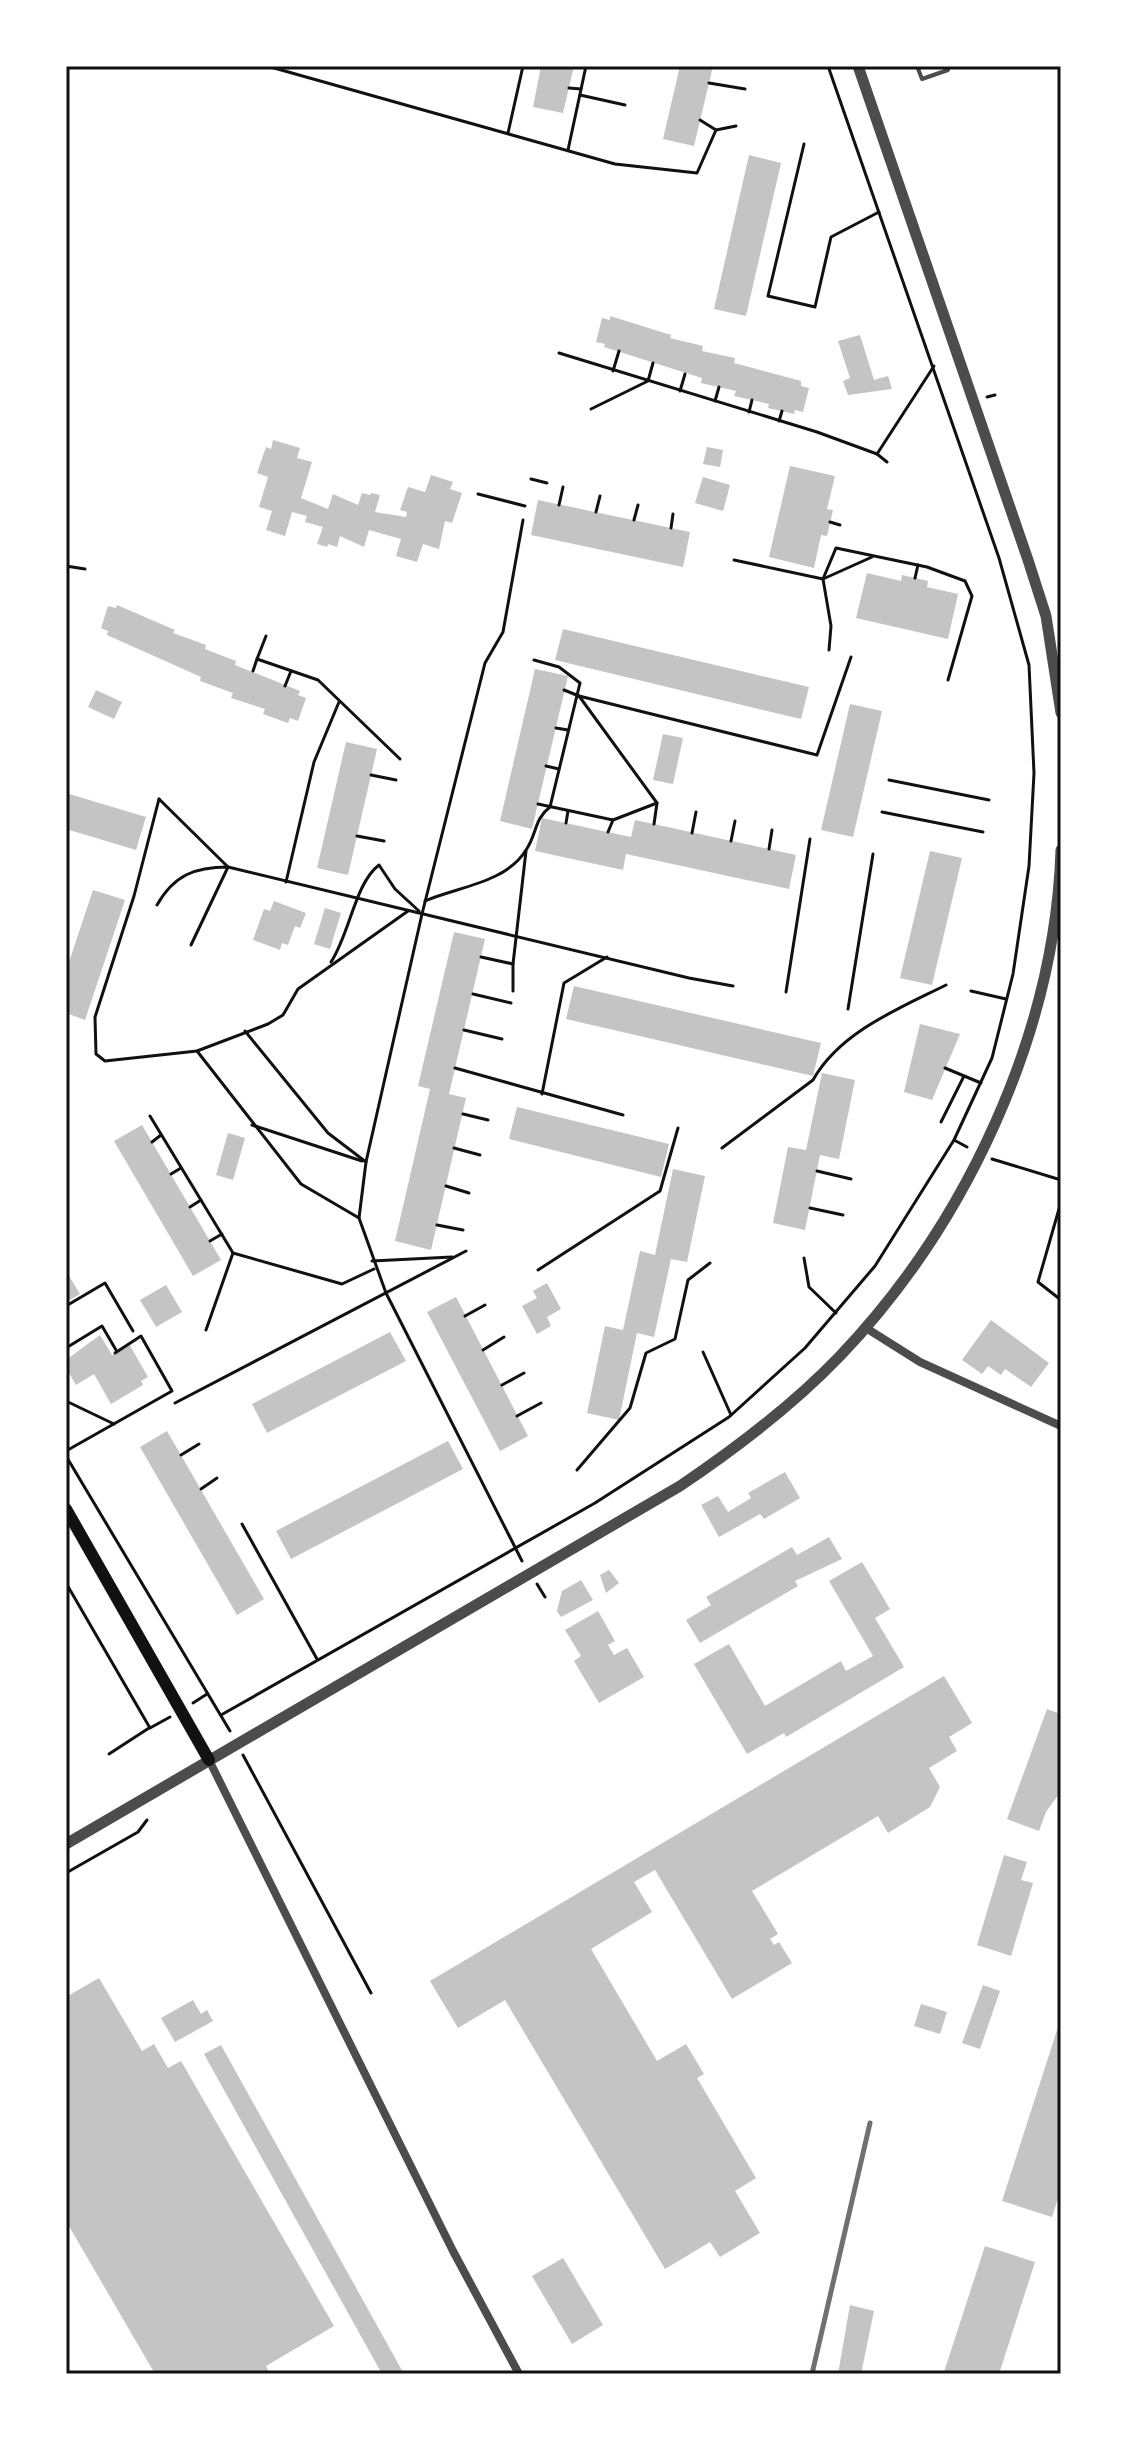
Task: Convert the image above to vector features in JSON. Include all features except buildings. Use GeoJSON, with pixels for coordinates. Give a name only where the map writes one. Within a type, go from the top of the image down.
{"type":"FeatureCollection","features":[{"type":"Feature","properties":{"kind":"main road"},"geometry":{"type":"LineString","coordinates":[[66,1509],[209,1760]]}},
{"type":"Feature","properties":{"kind":"street"},"geometry":{"type":"LineString","coordinates":[[858,66],[956,341],[1033,574],[1051,640],[1061,713]]}},
{"type":"Feature","properties":{"kind":"street"},"geometry":{"type":"LineString","coordinates":[[66,1844],[680,1486],[733,1450],[810,1386],[866,1328],[917,1260],[979,1153],[1018,1069],[1037,1002],[1049,948],[1061,850]]}},
{"type":"Feature","properties":{"kind":"street"},"geometry":{"type":"LineString","coordinates":[[866,1328],[920,1362],[1061,1426]]}},
{"type":"Feature","properties":{"kind":"street"},"geometry":{"type":"LineString","coordinates":[[209,1760],[446,2237],[519,2374]]}},
{"type":"Feature","properties":{"kind":"lane"},"geometry":{"type":"LineString","coordinates":[[917,66],[922,79],[948,70]]}},
{"type":"Feature","properties":{"kind":"path"},"geometry":{"type":"LineString","coordinates":[[267,66],[615,164],[697,173],[716,130]]}},
{"type":"Feature","properties":{"kind":"path"},"geometry":{"type":"LineString","coordinates":[[508,134],[523,66]]}},
{"type":"Feature","properties":{"kind":"path"},"geometry":{"type":"LineString","coordinates":[[568,150],[586,66]]}},
{"type":"Feature","properties":{"kind":"path"},"geometry":{"type":"LineString","coordinates":[[66,1348],[102,1326],[114,1342],[116,1352],[141,1336],[172,1391],[66,1454],[221,1715],[595,1503],[731,1415],[805,1348],[875,1266],[954,1140],[981,1083],[1006,999],[1029,866],[1034,773],[1029,665],[999,558],[828,66]]}},
{"type":"Feature","properties":{"kind":"path"},"geometry":{"type":"LineString","coordinates":[[709,83],[745,89]]}},
{"type":"Feature","properties":{"kind":"path"},"geometry":{"type":"LineString","coordinates":[[569,88],[581,89]]}},
{"type":"Feature","properties":{"kind":"path"},"geometry":{"type":"LineString","coordinates":[[580,95],[625,105]]}},
{"type":"Feature","properties":{"kind":"path"},"geometry":{"type":"LineString","coordinates":[[700,120],[716,130],[736,126]]}},
{"type":"Feature","properties":{"kind":"path"},"geometry":{"type":"LineString","coordinates":[[804,144],[768,296],[815,307],[831,237],[879,212]]}},
{"type":"Feature","properties":{"kind":"path"},"geometry":{"type":"LineString","coordinates":[[613,371],[619,351]]}},
{"type":"Feature","properties":{"kind":"path"},"geometry":{"type":"LineString","coordinates":[[559,353],[779,421],[877,454],[887,462]]}},
{"type":"Feature","properties":{"kind":"path"},"geometry":{"type":"LineString","coordinates":[[591,409],[648,381],[653,363]]}},
{"type":"Feature","properties":{"kind":"path"},"geometry":{"type":"LineString","coordinates":[[877,454],[934,366]]}},
{"type":"Feature","properties":{"kind":"path"},"geometry":{"type":"LineString","coordinates":[[680,391],[685,374]]}},
{"type":"Feature","properties":{"kind":"path"},"geometry":{"type":"LineString","coordinates":[[715,401],[719,387]]}},
{"type":"Feature","properties":{"kind":"path"},"geometry":{"type":"LineString","coordinates":[[749,412],[752,400]]}},
{"type":"Feature","properties":{"kind":"path"},"geometry":{"type":"LineString","coordinates":[[779,421],[782,411]]}},
{"type":"Feature","properties":{"kind":"path"},"geometry":{"type":"LineString","coordinates":[[531,479],[547,483]]}},
{"type":"Feature","properties":{"kind":"path"},"geometry":{"type":"LineString","coordinates":[[559,505],[563,487]]}},
{"type":"Feature","properties":{"kind":"path"},"geometry":{"type":"LineString","coordinates":[[478,494],[525,506]]}},
{"type":"Feature","properties":{"kind":"path"},"geometry":{"type":"LineString","coordinates":[[596,512],[600,496]]}},
{"type":"Feature","properties":{"kind":"path"},"geometry":{"type":"LineString","coordinates":[[634,520],[638,505]]}},
{"type":"Feature","properties":{"kind":"path"},"geometry":{"type":"LineString","coordinates":[[671,528],[673,514]]}},
{"type":"Feature","properties":{"kind":"path"},"geometry":{"type":"LineString","coordinates":[[523,520],[503,632],[485,663],[425,901],[366,1162],[359,1218],[386,1293],[515,1547],[545,1597]]}},
{"type":"Feature","properties":{"kind":"path"},"geometry":{"type":"LineString","coordinates":[[830,522],[840,525]]}},
{"type":"Feature","properties":{"kind":"path"},"geometry":{"type":"LineString","coordinates":[[829,650],[831,626],[823,579],[836,548],[918,565],[965,581],[972,596],[948,680]]}},
{"type":"Feature","properties":{"kind":"path"},"geometry":{"type":"LineString","coordinates":[[734,560],[823,579],[874,556]]}},
{"type":"Feature","properties":{"kind":"path"},"geometry":{"type":"LineString","coordinates":[[915,578],[918,565]]}},
{"type":"Feature","properties":{"kind":"path"},"geometry":{"type":"LineString","coordinates":[[66,566],[85,569]]}},
{"type":"Feature","properties":{"kind":"path"},"geometry":{"type":"LineString","coordinates":[[253,671],[266,636]]}},
{"type":"Feature","properties":{"kind":"path"},"geometry":{"type":"LineString","coordinates":[[564,690],[817,755],[851,657]]}},
{"type":"Feature","properties":{"kind":"path"},"geometry":{"type":"LineString","coordinates":[[257,659],[318,680],[400,759]]}},
{"type":"Feature","properties":{"kind":"path"},"geometry":{"type":"LineString","coordinates":[[513,991],[513,964],[526,851],[539,816],[550,807],[580,683],[559,667],[534,660]]}},
{"type":"Feature","properties":{"kind":"path"},"geometry":{"type":"LineString","coordinates":[[285,686],[291,671]]}},
{"type":"Feature","properties":{"kind":"path"},"geometry":{"type":"LineString","coordinates":[[579,696],[657,803],[654,824]]}},
{"type":"Feature","properties":{"kind":"path"},"geometry":{"type":"LineString","coordinates":[[286,882],[314,762],[340,701]]}},
{"type":"Feature","properties":{"kind":"path"},"geometry":{"type":"LineString","coordinates":[[556,728],[568,730]]}},
{"type":"Feature","properties":{"kind":"path"},"geometry":{"type":"LineString","coordinates":[[546,766],[559,769]]}},
{"type":"Feature","properties":{"kind":"path"},"geometry":{"type":"LineString","coordinates":[[371,775],[396,780]]}},
{"type":"Feature","properties":{"kind":"path"},"geometry":{"type":"LineString","coordinates":[[889,780],[989,800]]}},
{"type":"Feature","properties":{"kind":"path"},"geometry":{"type":"LineString","coordinates":[[228,867],[159,799],[134,896],[95,1017],[96,1054],[105,1061],[197,1051],[283,1015],[298,989],[330,963],[350,954],[370,935],[408,911]]}},
{"type":"Feature","properties":{"kind":"path"},"geometry":{"type":"LineString","coordinates":[[538,804],[613,820],[657,803]]}},
{"type":"Feature","properties":{"kind":"path"},"geometry":{"type":"LineString","coordinates":[[566,823],[568,811]]}},
{"type":"Feature","properties":{"kind":"path"},"geometry":{"type":"LineString","coordinates":[[692,833],[696,812]]}},
{"type":"Feature","properties":{"kind":"path"},"geometry":{"type":"LineString","coordinates":[[882,812],[983,832]]}},
{"type":"Feature","properties":{"kind":"path"},"geometry":{"type":"LineString","coordinates":[[608,832],[613,820]]}},
{"type":"Feature","properties":{"kind":"path"},"geometry":{"type":"LineString","coordinates":[[731,841],[735,821]]}},
{"type":"Feature","properties":{"kind":"path"},"geometry":{"type":"LineString","coordinates":[[769,849],[772,830]]}},
{"type":"Feature","properties":{"kind":"path"},"geometry":{"type":"LineString","coordinates":[[357,836],[384,841]]}},
{"type":"Feature","properties":{"kind":"path"},"geometry":{"type":"LineString","coordinates":[[786,992],[810,839]]}},
{"type":"Feature","properties":{"kind":"path"},"geometry":{"type":"LineString","coordinates":[[425,901],[488,880],[526,851]]}},
{"type":"Feature","properties":{"kind":"path"},"geometry":{"type":"LineString","coordinates":[[848,1009],[873,854]]}},
{"type":"Feature","properties":{"kind":"path"},"geometry":{"type":"LineString","coordinates":[[330,963],[342,945],[365,876],[379,865],[395,889],[422,914]]}},
{"type":"Feature","properties":{"kind":"path"},"geometry":{"type":"LineString","coordinates":[[157,905],[166,888],[182,875],[201,867],[228,867],[733,986]]}},
{"type":"Feature","properties":{"kind":"path"},"geometry":{"type":"LineString","coordinates":[[191,945],[228,867]]}},
{"type":"Feature","properties":{"kind":"path"},"geometry":{"type":"LineString","coordinates":[[481,957],[513,964]]}},
{"type":"Feature","properties":{"kind":"path"},"geometry":{"type":"LineString","coordinates":[[542,1094],[564,983],[607,957]]}},
{"type":"Feature","properties":{"kind":"path"},"geometry":{"type":"LineString","coordinates":[[722,1148],[813,1080],[822,1064],[864,1027],[946,985]]}},
{"type":"Feature","properties":{"kind":"path"},"geometry":{"type":"LineString","coordinates":[[971,991],[1006,999]]}},
{"type":"Feature","properties":{"kind":"path"},"geometry":{"type":"LineString","coordinates":[[473,994],[511,1003]]}},
{"type":"Feature","properties":{"kind":"path"},"geometry":{"type":"LineString","coordinates":[[464,1030],[502,1039]]}},
{"type":"Feature","properties":{"kind":"path"},"geometry":{"type":"LineString","coordinates":[[245,1031],[328,1133],[366,1162]]}},
{"type":"Feature","properties":{"kind":"path"},"geometry":{"type":"LineString","coordinates":[[197,1051],[301,1184],[359,1218]]}},
{"type":"Feature","properties":{"kind":"path"},"geometry":{"type":"LineString","coordinates":[[455,1068],[623,1115]]}},
{"type":"Feature","properties":{"kind":"path"},"geometry":{"type":"LineString","coordinates":[[945,1068],[981,1083]]}},
{"type":"Feature","properties":{"kind":"path"},"geometry":{"type":"LineString","coordinates":[[941,1122],[964,1076]]}},
{"type":"Feature","properties":{"kind":"path"},"geometry":{"type":"LineString","coordinates":[[463,1114],[488,1120]]}},
{"type":"Feature","properties":{"kind":"path"},"geometry":{"type":"LineString","coordinates":[[150,1116],[233,1253],[342,1284],[375,1269]]}},
{"type":"Feature","properties":{"kind":"path"},"geometry":{"type":"LineString","coordinates":[[252,1125],[366,1162]]}},
{"type":"Feature","properties":{"kind":"path"},"geometry":{"type":"LineString","coordinates":[[538,1270],[660,1191],[678,1128]]}},
{"type":"Feature","properties":{"kind":"path"},"geometry":{"type":"LineString","coordinates":[[152,1142],[161,1135]]}},
{"type":"Feature","properties":{"kind":"path"},"geometry":{"type":"LineString","coordinates":[[954,1140],[979,1153],[1061,1180]]}},
{"type":"Feature","properties":{"kind":"path"},"geometry":{"type":"LineString","coordinates":[[454,1148],[480,1155]]}},
{"type":"Feature","properties":{"kind":"path"},"geometry":{"type":"LineString","coordinates":[[171,1174],[181,1168]]}},
{"type":"Feature","properties":{"kind":"path"},"geometry":{"type":"LineString","coordinates":[[817,1171],[851,1179]]}},
{"type":"Feature","properties":{"kind":"path"},"geometry":{"type":"LineString","coordinates":[[446,1186],[469,1193]]}},
{"type":"Feature","properties":{"kind":"path"},"geometry":{"type":"LineString","coordinates":[[190,1207],[201,1200]]}},
{"type":"Feature","properties":{"kind":"path"},"geometry":{"type":"LineString","coordinates":[[1061,1202],[1038,1282],[1061,1300]]}},
{"type":"Feature","properties":{"kind":"path"},"geometry":{"type":"LineString","coordinates":[[810,1208],[843,1215]]}},
{"type":"Feature","properties":{"kind":"path"},"geometry":{"type":"LineString","coordinates":[[437,1225],[463,1230]]}},
{"type":"Feature","properties":{"kind":"path"},"geometry":{"type":"LineString","coordinates":[[210,1241],[222,1234]]}},
{"type":"Feature","properties":{"kind":"path"},"geometry":{"type":"LineString","coordinates":[[175,1403],[466,1251]]}},
{"type":"Feature","properties":{"kind":"path"},"geometry":{"type":"LineString","coordinates":[[206,1330],[233,1253]]}},
{"type":"Feature","properties":{"kind":"path"},"geometry":{"type":"LineString","coordinates":[[372,1261],[454,1257]]}},
{"type":"Feature","properties":{"kind":"path"},"geometry":{"type":"LineString","coordinates":[[804,1258],[809,1287],[836,1313]]}},
{"type":"Feature","properties":{"kind":"path"},"geometry":{"type":"LineString","coordinates":[[577,1470],[630,1408],[646,1353],[675,1339],[688,1280],[710,1263]]}},
{"type":"Feature","properties":{"kind":"path"},"geometry":{"type":"LineString","coordinates":[[66,1306],[105,1283],[133,1331]]}},
{"type":"Feature","properties":{"kind":"path"},"geometry":{"type":"LineString","coordinates":[[465,1316],[485,1305]]}},
{"type":"Feature","properties":{"kind":"path"},"geometry":{"type":"LineString","coordinates":[[483,1350],[504,1337]]}},
{"type":"Feature","properties":{"kind":"path"},"geometry":{"type":"LineString","coordinates":[[703,1352],[731,1415]]}},
{"type":"Feature","properties":{"kind":"path"},"geometry":{"type":"LineString","coordinates":[[502,1385],[524,1373]]}},
{"type":"Feature","properties":{"kind":"path"},"geometry":{"type":"LineString","coordinates":[[66,1401],[114,1424]]}},
{"type":"Feature","properties":{"kind":"path"},"geometry":{"type":"LineString","coordinates":[[517,1416],[541,1403]]}},
{"type":"Feature","properties":{"kind":"path"},"geometry":{"type":"LineString","coordinates":[[181,1455],[199,1444]]}},
{"type":"Feature","properties":{"kind":"path"},"geometry":{"type":"LineString","coordinates":[[201,1489],[217,1478]]}},
{"type":"Feature","properties":{"kind":"path"},"geometry":{"type":"LineString","coordinates":[[242,1524],[317,1659]]}},
{"type":"Feature","properties":{"kind":"path"},"geometry":{"type":"LineString","coordinates":[[66,1583],[150,1728]]}},
{"type":"Feature","properties":{"kind":"path"},"geometry":{"type":"LineString","coordinates":[[109,1754],[207,1694]]}},
{"type":"Feature","properties":{"kind":"path"},"geometry":{"type":"LineString","coordinates":[[246,1763],[371,1993]]}},
{"type":"Feature","properties":{"kind":"path"},"geometry":{"type":"LineString","coordinates":[[66,1873],[138,1832],[147,1820]]}},
{"type":"Feature","properties":{"kind":"railway"},"geometry":{"type":"LineString","coordinates":[[812,2374],[870,2123]]}}]}
